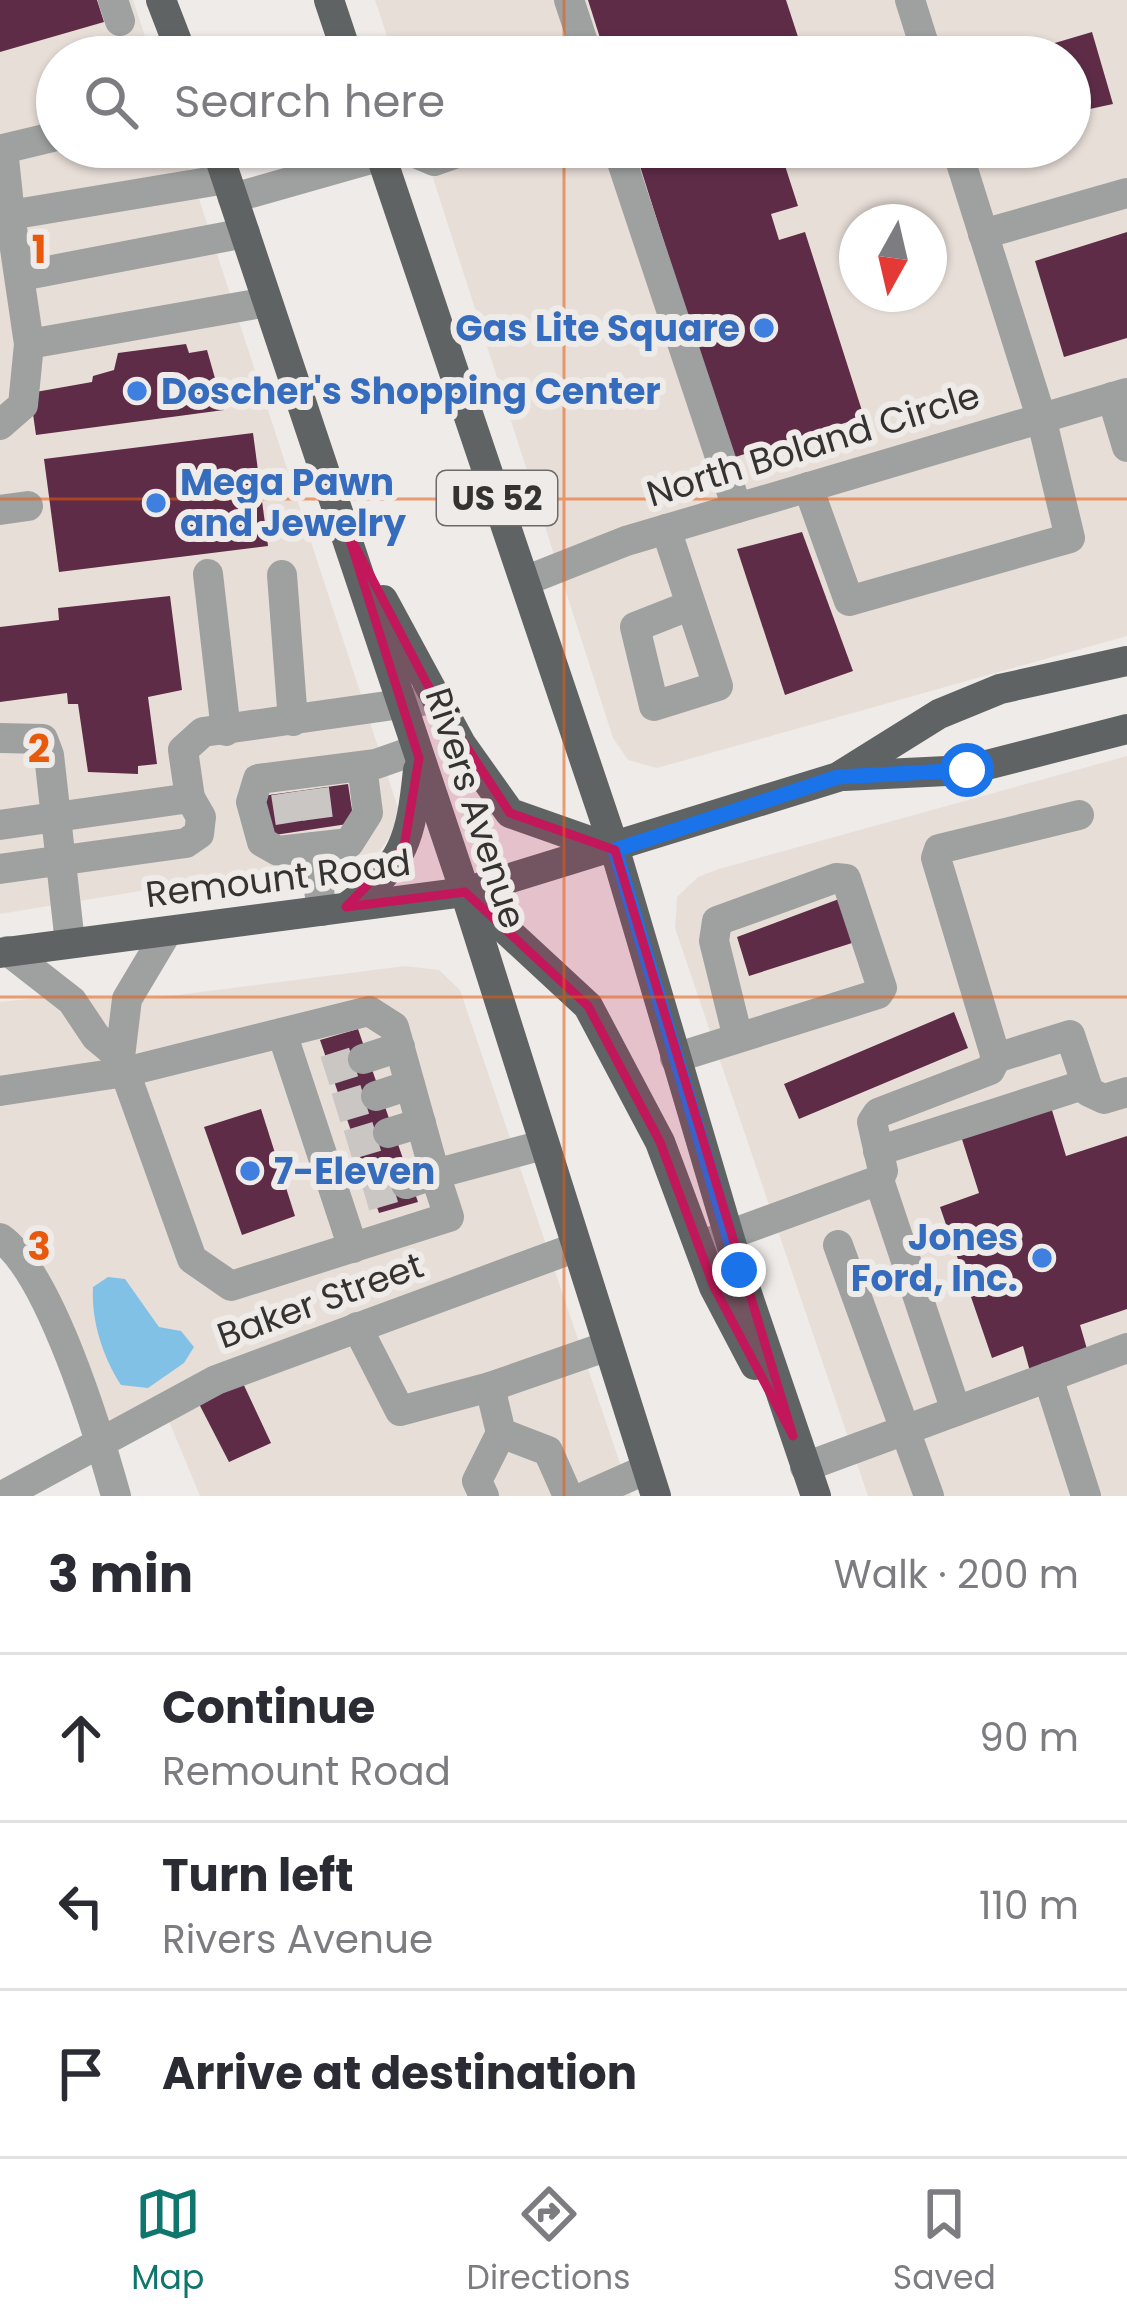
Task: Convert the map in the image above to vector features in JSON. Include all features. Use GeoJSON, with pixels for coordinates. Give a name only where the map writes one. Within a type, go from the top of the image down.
{"type":"FeatureCollection","features":[{"type":"Feature","properties":{"kind":"main road"},"geometry":{"type":"LineString","coordinates":[[161,0],[175,36]]}},
{"type":"Feature","properties":{"kind":"main road"},"geometry":{"type":"LineString","coordinates":[[329,0],[341,36]]}},
{"type":"Feature","properties":{"kind":"main road","name":"Rivers Avenue"},"geometry":{"type":"LineString","coordinates":[[223,168],[465,892],[605,1347],[652,1483]]}},
{"type":"Feature","properties":{"kind":"main road","name":"US 52"},"geometry":{"type":"LineString","coordinates":[[385,168],[615,850],[728,1235],[810,1482]]}},
{"type":"Feature","properties":{"kind":"main road"},"geometry":{"type":"LineString","coordinates":[[347,531],[435,699],[510,813],[615,850]]}},
{"type":"Feature","properties":{"kind":"main road","name":"Remount Road"},"geometry":{"type":"LineString","coordinates":[[4,952],[465,892],[615,850],[838,777],[939,714],[1000,689],[1127,661]]}},
{"type":"Feature","properties":{"kind":"main road","name":"Remount Road"},"geometry":{"type":"LineString","coordinates":[[838,777],[967,770],[1127,729]]}},
{"type":"Feature","properties":{"kind":"main road"},"geometry":{"type":"LineString","coordinates":[[334,909],[380,883],[404,847],[412,827],[418,754]]}},
{"type":"Feature","properties":{"kind":"main road"},"geometry":{"type":"LineString","coordinates":[[465,892],[588,1006],[660,1142],[714,1287],[794,1436]]}},
{"type":"Feature","properties":{"kind":"street"},"geometry":{"type":"LineString","coordinates":[[569,0],[581,36]]}},
{"type":"Feature","properties":{"kind":"street"},"geometry":{"type":"LineString","coordinates":[[910,0],[921,36]]}},
{"type":"Feature","properties":{"kind":"street"},"geometry":{"type":"LineString","coordinates":[[0,425],[23,405],[29,344],[3,149],[36,141]]}},
{"type":"Feature","properties":{"kind":"street"},"geometry":{"type":"LineString","coordinates":[[10,215],[230,188],[322,168]]}},
{"type":"Feature","properties":{"kind":"street"},"geometry":{"type":"LineString","coordinates":[[624,168],[736,508]]}},
{"type":"Feature","properties":{"kind":"street"},"geometry":{"type":"LineString","coordinates":[[808,487],[849,601],[1070,538],[1041,417],[963,168]]}},
{"type":"Feature","properties":{"kind":"street"},"geometry":{"type":"LineString","coordinates":[[983,234],[1127,193]]}},
{"type":"Feature","properties":{"kind":"street"},"geometry":{"type":"LineString","coordinates":[[21,276],[245,233]]}},
{"type":"Feature","properties":{"kind":"street"},"geometry":{"type":"LineString","coordinates":[[29,344],[267,302]]}},
{"type":"Feature","properties":{"kind":"street"},"geometry":{"type":"LineString","coordinates":[[1120,395],[1127,447]]}},
{"type":"Feature","properties":{"kind":"street","name":"North Boland Circle"},"geometry":{"type":"LineString","coordinates":[[525,581],[666,529],[1120,395]]}},
{"type":"Feature","properties":{"kind":"street"},"geometry":{"type":"LineString","coordinates":[[666,529],[691,605]]}},
{"type":"Feature","properties":{"kind":"street"},"geometry":{"type":"LineString","coordinates":[[208,574],[226,731]]}},
{"type":"Feature","properties":{"kind":"street"},"geometry":{"type":"LineString","coordinates":[[282,575],[293,721]]}},
{"type":"Feature","properties":{"kind":"street"},"geometry":{"type":"LineString","coordinates":[[0,869],[186,843],[199,834],[201,817],[190,798],[184,750],[202,732],[435,699]]}},
{"type":"Feature","properties":{"kind":"street"},"geometry":{"type":"LineString","coordinates":[[0,738],[43,739],[58,818],[70,944]]}},
{"type":"Feature","properties":{"kind":"street"},"geometry":{"type":"LineString","coordinates":[[362,766],[368,813],[349,843],[307,840],[269,850],[262,842],[251,802],[258,779],[299,782],[362,766],[418,754]]}},
{"type":"Feature","properties":{"kind":"street"},"geometry":{"type":"LineString","coordinates":[[0,825],[190,798]]}},
{"type":"Feature","properties":{"kind":"street"},"geometry":{"type":"LineString","coordinates":[[956,1411],[879,1166],[872,1121],[878,1113],[990,1070],[995,1058],[936,858],[939,849],[1079,814]]}},
{"type":"Feature","properties":{"kind":"street"},"geometry":{"type":"LineString","coordinates":[[307,840],[334,909]]}},
{"type":"Feature","properties":{"kind":"street"},"geometry":{"type":"LineString","coordinates":[[675,1058],[738,1038],[882,988],[846,879],[836,878],[717,921],[714,941],[738,1038]]}},
{"type":"Feature","properties":{"kind":"street"},"geometry":{"type":"LineString","coordinates":[[0,1091],[123,1065],[282,1033],[368,1011],[394,1027],[421,1123],[421,1179],[449,1217],[231,1286],[192,1259],[123,1065],[128,999],[167,932]]}},
{"type":"Feature","properties":{"kind":"street"},"geometry":{"type":"LineString","coordinates":[[4,952],[72,1001],[96,1037],[123,1065]]}},
{"type":"Feature","properties":{"kind":"street"},"geometry":{"type":"LineString","coordinates":[[282,1033],[311,1076],[351,1200],[353,1248]]}},
{"type":"Feature","properties":{"kind":"street"},"geometry":{"type":"LineString","coordinates":[[995,1058],[1070,1036],[1087,1084],[1104,1099],[1127,1092]]}},
{"type":"Feature","properties":{"kind":"street"},"geometry":{"type":"LineString","coordinates":[[363,1059],[400,1047]]}},
{"type":"Feature","properties":{"kind":"street"},"geometry":{"type":"LineString","coordinates":[[698,1246],[879,1166],[1087,1084]]}},
{"type":"Feature","properties":{"kind":"street"},"geometry":{"type":"LineString","coordinates":[[376,1096],[410,1085]]}},
{"type":"Feature","properties":{"kind":"street"},"geometry":{"type":"LineString","coordinates":[[388,1133],[421,1123]]}},
{"type":"Feature","properties":{"kind":"street"},"geometry":{"type":"LineString","coordinates":[[421,1179],[542,1145]]}},
{"type":"Feature","properties":{"kind":"street"},"geometry":{"type":"LineString","coordinates":[[0,1238],[27,1261],[101,1442],[116,1496]]}},
{"type":"Feature","properties":{"kind":"street"},"geometry":{"type":"LineString","coordinates":[[838,1245],[928,1496]]}},
{"type":"Feature","properties":{"kind":"street","name":"Baker Street"},"geometry":{"type":"LineString","coordinates":[[2,1496],[216,1380],[574,1247]]}},
{"type":"Feature","properties":{"kind":"street"},"geometry":{"type":"LineString","coordinates":[[357,1328],[400,1411],[490,1388],[605,1347]]}},
{"type":"Feature","properties":{"kind":"street"},"geometry":{"type":"LineString","coordinates":[[810,1482],[905,1430],[1127,1348]]}},
{"type":"Feature","properties":{"kind":"street"},"geometry":{"type":"LineString","coordinates":[[1048,1377],[1086,1496]]}},
{"type":"Feature","properties":{"kind":"street"},"geometry":{"type":"LineString","coordinates":[[484,1496],[477,1481],[501,1433],[490,1388]]}},
{"type":"Feature","properties":{"kind":"street"},"geometry":{"type":"LineString","coordinates":[[501,1433],[548,1450],[568,1496]]}},
{"type":"Feature","properties":{"kind":"street"},"geometry":{"type":"LineString","coordinates":[[586,1496],[652,1483]]}},
{"type":"Feature","properties":{"kind":"highlighted area"},"geometry":{"type":"Polygon","coordinates":[[[347,531],[435,699],[510,813],[615,850],[793,1436],[714,1287],[660,1142],[588,1006],[465,892],[346,907],[404,847],[419,758],[347,531]]]}},
{"type":"Feature","properties":{"kind":"shaded area"},"geometry":{"type":"Polygon","coordinates":[[[0,0],[133,0],[145,36],[36,36],[36,168],[189,168],[398,808],[399,823],[379,852],[0,914],[0,0]]]}},
{"type":"Feature","properties":{"kind":"shaded area"},"geometry":{"type":"Polygon","coordinates":[[[375,0],[1127,0],[1127,636],[657,768],[628,760],[613,738],[430,168],[1091,168],[1091,36],[387,36],[375,0]]]}},
{"type":"Feature","properties":{"kind":"shaded area"},"geometry":{"type":"Polygon","coordinates":[[[1127,756],[1127,1496],[868,1496],[675,928],[677,897],[698,877],[719,869],[1127,756]]]}},
{"type":"Feature","properties":{"kind":"shaded area"},"geometry":{"type":"Polygon","coordinates":[[[405,966],[439,970],[460,990],[631,1496],[200,1496],[164,1409],[101,1442],[0,1238],[0,1002],[48,997],[146,999],[405,966]]]}},
{"type":"Feature","properties":{"kind":"water"},"geometry":{"type":"Polygon","coordinates":[[[108,1277],[125,1279],[159,1327],[181,1331],[194,1347],[184,1363],[148,1388],[121,1385],[104,1351],[96,1326],[93,1287],[108,1277]]]}},
{"type":"Feature","properties":{"kind":"building"},"geometry":{"type":"Polygon","coordinates":[[[0,0],[97,0],[104,22],[55,36],[36,36],[36,42],[0,52],[0,0]]]}},
{"type":"Feature","properties":{"kind":"building"},"geometry":{"type":"Polygon","coordinates":[[[588,0],[786,0],[798,36],[599,36],[588,0]]]}},
{"type":"Feature","properties":{"kind":"building"},"geometry":{"type":"Polygon","coordinates":[[[1092,32],[1113,104],[1091,109],[1091,36],[1079,36],[1092,32]]]}},
{"type":"Feature","properties":{"kind":"building","name":"Gas Lite Square"},"geometry":{"type":"Polygon","coordinates":[[[641,168],[786,168],[798,206],[771,214],[779,240],[805,232],[864,417],[732,458],[641,168]]]}},
{"type":"Feature","properties":{"kind":"building"},"geometry":{"type":"Polygon","coordinates":[[[1127,232],[1127,338],[1064,357],[1035,261],[1127,232]]]}},
{"type":"Feature","properties":{"kind":"building","name":"Doscher's Shopping Center"},"geometry":{"type":"Polygon","coordinates":[[[186,344],[189,353],[207,350],[224,410],[36,435],[30,393],[92,382],[93,376],[114,370],[118,353],[186,344]]]}},
{"type":"Feature","properties":{"kind":"building","name":"Mega Pawn and Jewelry"},"geometry":{"type":"Polygon","coordinates":[[[253,433],[268,546],[59,572],[44,459],[253,433]]]}},
{"type":"Feature","properties":{"kind":"building"},"geometry":{"type":"Polygon","coordinates":[[[802,532],[853,671],[785,695],[737,549],[802,532]]]}},
{"type":"Feature","properties":{"kind":"building"},"geometry":{"type":"Polygon","coordinates":[[[170,596],[182,690],[148,697],[157,764],[138,766],[138,774],[88,772],[78,704],[68,704],[67,693],[0,702],[0,627],[59,620],[58,608],[170,596]]]}},
{"type":"Feature","properties":{"kind":"building"},"geometry":{"type":"Polygon","coordinates":[[[348,784],[354,823],[268,836],[262,796],[348,784]]]}},
{"type":"Feature","properties":{"kind":"building"},"geometry":{"type":"Polygon","coordinates":[[[839,899],[852,943],[749,976],[737,937],[839,899]]]}},
{"type":"Feature","properties":{"kind":"building"},"geometry":{"type":"Polygon","coordinates":[[[954,1012],[968,1048],[799,1119],[784,1084],[954,1012]]]}},
{"type":"Feature","properties":{"kind":"building"},"geometry":{"type":"Polygon","coordinates":[[[358,1029],[418,1202],[379,1213],[320,1040],[358,1029]]]}},
{"type":"Feature","properties":{"kind":"building","name":"Jones Ford, Inc."},"geometry":{"type":"Polygon","coordinates":[[[1051,1107],[1066,1156],[1127,1136],[1127,1309],[1080,1325],[1089,1356],[1031,1375],[1023,1346],[992,1358],[940,1207],[979,1193],[960,1133],[1051,1107]]]}},
{"type":"Feature","properties":{"kind":"building","name":"7-Eleven"},"geometry":{"type":"Polygon","coordinates":[[[261,1109],[295,1216],[242,1235],[204,1127],[261,1109]]]}},
{"type":"Feature","properties":{"kind":"building"},"geometry":{"type":"Polygon","coordinates":[[[241,1379],[271,1443],[229,1462],[197,1400],[241,1379]]]}},
{"type":"Feature","properties":{"kind":"tunnel"},"geometry":{"type":"LineString","coordinates":[[314,789],[319,828]]}},
{"type":"Feature","properties":{"kind":"tunnel"},"geometry":{"type":"LineString","coordinates":[[286,793],[292,832]]}},
{"type":"Feature","properties":{"kind":"tunnel"},"geometry":{"type":"LineString","coordinates":[[325,1071],[363,1059]]}},
{"type":"Feature","properties":{"kind":"tunnel"},"geometry":{"type":"LineString","coordinates":[[336,1108],[376,1096]]}},
{"type":"Feature","properties":{"kind":"tunnel"},"geometry":{"type":"LineString","coordinates":[[348,1145],[388,1133]]}},
{"type":"Feature","properties":{"kind":"tunnel"},"geometry":{"type":"LineString","coordinates":[[365,1196],[406,1184]]}},
{"type":"Feature","properties":{"kind":"place","name":"Gas Lite Square"},"geometry":{"type":"Point","coordinates":[764,328]}},
{"type":"Feature","properties":{"kind":"place","name":"Doscher's Shopping Center"},"geometry":{"type":"Point","coordinates":[137,391]}},
{"type":"Feature","properties":{"kind":"place","name":"Mega Pawn and Jewelry"},"geometry":{"type":"Point","coordinates":[156,503]}},
{"type":"Feature","properties":{"kind":"place","name":"7-Eleven"},"geometry":{"type":"Point","coordinates":[250,1171]}},
{"type":"Feature","properties":{"kind":"place","name":"Jones Ford, Inc."},"geometry":{"type":"Point","coordinates":[1042,1258]}},
{"type":"Feature","properties":{"kind":"route"},"geometry":{"type":"LineString","coordinates":[[739,1270],[615,850],[838,777],[967,770]]}}]}
